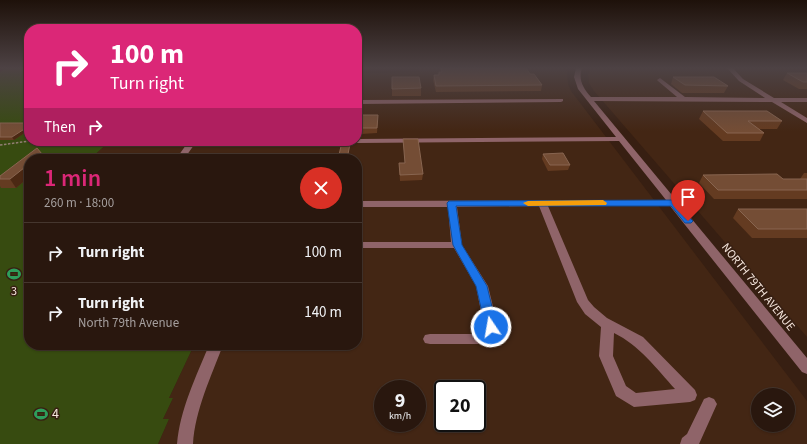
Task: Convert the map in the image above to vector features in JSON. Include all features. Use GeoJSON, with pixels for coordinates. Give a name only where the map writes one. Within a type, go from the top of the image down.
{"type":"FeatureCollection","features":[{"type":"Feature","properties":{"kind":"street","name":"NORTH 79TH AVENUE"},"geometry":{"type":"LineString","coordinates":[[581,89],[807,368]]}},
{"type":"Feature","properties":{"kind":"street"},"geometry":{"type":"LineString","coordinates":[[671,89],[683,99]]}},
{"type":"Feature","properties":{"kind":"street"},"geometry":{"type":"LineString","coordinates":[[755,89],[807,121]]}},
{"type":"Feature","properties":{"kind":"street"},"geometry":{"type":"LineString","coordinates":[[589,99],[807,100]]}},
{"type":"Feature","properties":{"kind":"street"},"geometry":{"type":"LineString","coordinates":[[362,102],[561,100]]}},
{"type":"Feature","properties":{"kind":"street"},"geometry":{"type":"LineString","coordinates":[[362,141],[621,139]]}},
{"type":"Feature","properties":{"kind":"street"},"geometry":{"type":"LineString","coordinates":[[430,339],[478,339],[487,335],[491,327],[482,286],[458,245],[452,203]]}},
{"type":"Feature","properties":{"kind":"street"},"geometry":{"type":"LineString","coordinates":[[542,203],[583,302],[591,314],[608,325],[627,333],[638,341],[690,395],[634,400],[622,391],[606,356],[608,325]]}},
{"type":"Feature","properties":{"kind":"street"},"geometry":{"type":"LineString","coordinates":[[362,204],[673,203]]}},
{"type":"Feature","properties":{"kind":"street"},"geometry":{"type":"LineString","coordinates":[[362,245],[458,245]]}},
{"type":"Feature","properties":{"kind":"street"},"geometry":{"type":"LineString","coordinates":[[185,444],[185,436],[190,416],[214,350]]}},
{"type":"Feature","properties":{"kind":"street"},"geometry":{"type":"LineString","coordinates":[[688,444],[693,440],[708,404]]}},
{"type":"Feature","properties":{"kind":"path"},"geometry":{"type":"LineString","coordinates":[[0,145],[24,142]]}},
{"type":"Feature","properties":{"kind":"shaded area"},"geometry":{"type":"Polygon","coordinates":[[[362,89],[570,89],[807,401],[807,444],[158,444],[169,419],[163,419],[173,398],[169,398],[192,350],[362,350],[362,154],[96,154],[104,146],[362,146],[362,89]]]}},
{"type":"Feature","properties":{"kind":"shaded area"},"geometry":{"type":"Polygon","coordinates":[[[593,89],[807,89],[807,337],[593,89]]]}},
{"type":"Feature","properties":{"kind":"green space"},"geometry":{"type":"Polygon","coordinates":[[[0,89],[24,89],[24,146],[104,146],[96,154],[24,154],[24,350],[192,350],[169,398],[173,398],[163,419],[169,419],[158,444],[0,444],[0,89]]]}},
{"type":"Feature","properties":{"kind":"building"},"geometry":{"type":"Polygon","coordinates":[[[703,111],[767,111],[782,121],[748,121],[764,133],[727,133],[703,111]]]}},
{"type":"Feature","properties":{"kind":"building"},"geometry":{"type":"Polygon","coordinates":[[[362,115],[378,115],[377,128],[362,128],[362,115]]]}},
{"type":"Feature","properties":{"kind":"building"},"geometry":{"type":"Polygon","coordinates":[[[0,123],[24,123],[24,129],[12,137],[0,137],[0,123]]]}},
{"type":"Feature","properties":{"kind":"building"},"geometry":{"type":"Polygon","coordinates":[[[403,139],[418,139],[423,174],[400,175],[399,163],[405,163],[403,139]]]}},
{"type":"Feature","properties":{"kind":"building"},"geometry":{"type":"Polygon","coordinates":[[[341,146],[350,146],[348,154],[339,154],[341,146]]]}},
{"type":"Feature","properties":{"kind":"building"},"geometry":{"type":"Polygon","coordinates":[[[37,148],[42,154],[29,154],[37,148]]]}},
{"type":"Feature","properties":{"kind":"building"},"geometry":{"type":"Polygon","coordinates":[[[563,153],[570,165],[550,165],[543,154],[563,153]]]}},
{"type":"Feature","properties":{"kind":"building"},"geometry":{"type":"Polygon","coordinates":[[[24,158],[24,168],[10,179],[0,179],[0,176],[24,158]]]}},
{"type":"Feature","properties":{"kind":"building"},"geometry":{"type":"Polygon","coordinates":[[[777,174],[783,179],[807,179],[807,190],[718,190],[703,175],[777,174]]]}},
{"type":"Feature","properties":{"kind":"building"},"geometry":{"type":"Polygon","coordinates":[[[738,209],[807,209],[807,229],[758,229],[738,209]]]}},
{"type":"Feature","properties":{"kind":"slow traffic"},"geometry":{"type":"LineString","coordinates":[[528,203],[603,203]]}},
{"type":"Feature","properties":{"kind":"place","name":"3"},"geometry":{"type":"Point","coordinates":[14,274]}},
{"type":"Feature","properties":{"kind":"place","name":"4"},"geometry":{"type":"Point","coordinates":[41,414]}},
{"type":"Feature","properties":{"kind":"route"},"geometry":{"type":"LineString","coordinates":[[491,327],[482,286],[458,245],[452,203],[673,203],[688,221]]}}]}
